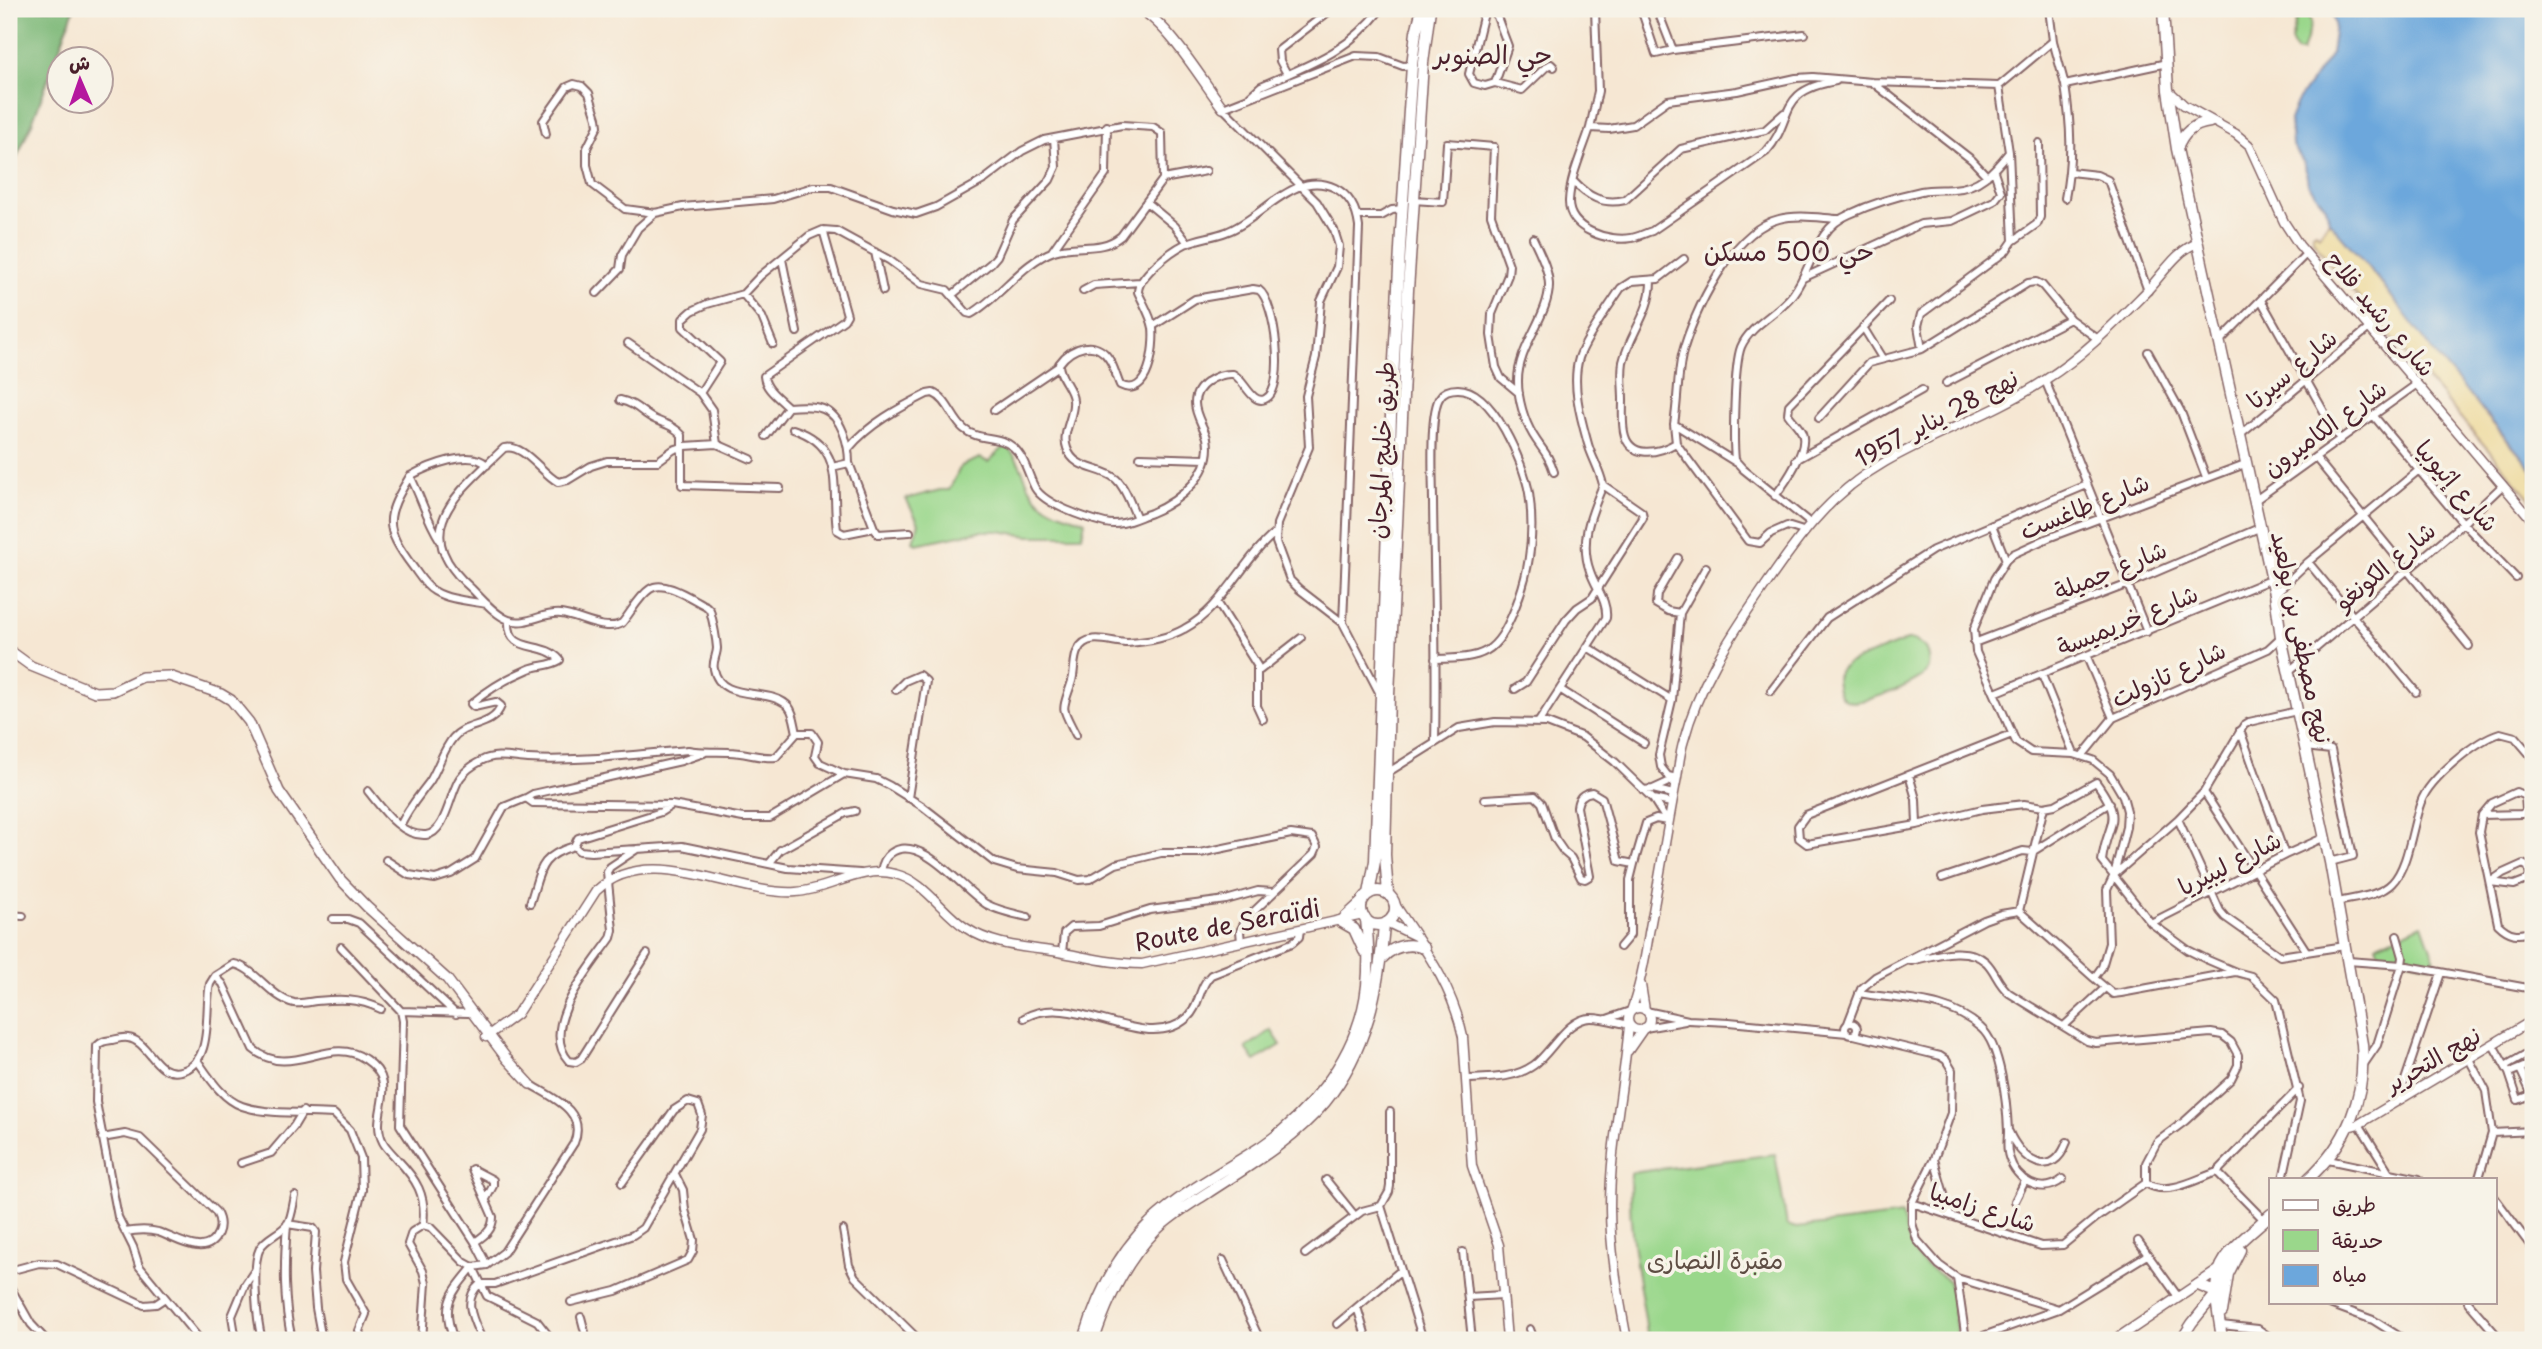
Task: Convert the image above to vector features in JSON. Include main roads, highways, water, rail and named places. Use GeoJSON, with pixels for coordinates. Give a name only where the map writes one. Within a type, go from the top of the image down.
{"type":"FeatureCollection","features":[{"type":"Feature","properties":{"kind":"main road"},"geometry":{"type":"LineString","coordinates":[[1139,9],[1167,32],[1223,107]]}},
{"type":"Feature","properties":{"kind":"main road","name":"طريق خليج المرجان"},"geometry":{"type":"LineString","coordinates":[[1367,895],[1375,861],[1413,200],[1418,64],[1416,32],[1422,9]]}},
{"type":"Feature","properties":{"kind":"main road","name":"طريق خليج المرجان"},"geometry":{"type":"LineString","coordinates":[[1391,899],[1385,855],[1385,695],[1391,416],[1403,209],[1418,64],[1430,9]]}},
{"type":"Feature","properties":{"kind":"main road","name":"نهج مصطفى بن بولعيد"},"geometry":{"type":"LineString","coordinates":[[2163,9],[2169,95],[2177,149],[2272,579],[2288,672],[2330,862],[2362,1044],[2363,1066],[2354,1126],[2328,1160],[2309,1178]]}},
{"type":"Feature","properties":{"kind":"main road"},"geometry":{"type":"LineString","coordinates":[[2177,149],[2187,132],[2200,124],[2214,123]]}},
{"type":"Feature","properties":{"kind":"main road"},"geometry":{"type":"LineString","coordinates":[[9,650],[31,666],[95,692],[113,691],[142,677],[169,676],[231,700],[249,722],[279,791],[340,879],[367,907],[442,973],[510,1068],[530,1084]]}},
{"type":"Feature","properties":{"kind":"main road"},"geometry":{"type":"LineString","coordinates":[[1084,1340],[1092,1313],[1119,1258],[1150,1223],[1168,1207],[1264,1145],[1289,1125],[1316,1098],[1329,1080],[1356,1031],[1364,1008],[1368,966],[1361,905],[1367,895],[1378,891],[1391,899],[1394,914],[1385,923],[1372,1010],[1352,1061],[1324,1103],[1268,1153],[1174,1215],[1156,1230],[1130,1260],[1112,1291],[1094,1340]]}},
{"type":"Feature","properties":{"kind":"main road"},"geometry":{"type":"LineString","coordinates":[[1364,917],[1374,924],[1385,923]]}},
{"type":"Feature","properties":{"kind":"main road"},"geometry":{"type":"LineString","coordinates":[[1340,921],[1354,929],[1361,939],[1368,966]]}},
{"type":"Feature","properties":{"kind":"main road"},"geometry":{"type":"LineString","coordinates":[[1381,960],[1388,952],[1401,946],[1416,945],[1424,948]]}},
{"type":"Feature","properties":{"kind":"main road"},"geometry":{"type":"LineString","coordinates":[[442,973],[468,1013],[489,1038]]}},
{"type":"Feature","properties":{"kind":"main road"},"geometry":{"type":"LineString","coordinates":[[2115,1340],[2219,1269],[2236,1245],[2268,1217]]}},
{"type":"Feature","properties":{"kind":"main road"},"geometry":{"type":"LineString","coordinates":[[2221,1325],[2225,1284],[2235,1256],[2252,1232]]}},
{"type":"Feature","properties":{"kind":"main road"},"geometry":{"type":"LineString","coordinates":[[2219,1269],[2217,1293],[2222,1340]]}},
{"type":"Feature","properties":{"kind":"main road"},"geometry":{"type":"LineString","coordinates":[[2181,1340],[2225,1284]]}},
{"type":"Feature","properties":{"kind":"main road"},"geometry":{"type":"LineString","coordinates":[[2198,1285],[2217,1293]]}},
{"type":"Feature","properties":{"kind":"water"},"geometry":{"type":"Polygon","coordinates":[[[2331,9],[2533,9],[2533,470],[2440,360],[2379,280],[2329,221],[2326,207],[2308,184],[2305,165],[2292,144],[2290,120],[2297,102],[2331,54],[2335,24],[2331,9]]]}},
{"type":"Feature","properties":{"kind":"district","name":"حي الصنوبر"},"geometry":{"type":"Point","coordinates":[1493,53]}},
{"type":"Feature","properties":{"kind":"district","name":"حي 500 مسكن"},"geometry":{"type":"Point","coordinates":[1789,250]}},
{"type":"Feature","properties":{"kind":"park label","name":"مقبرة النصارى"},"geometry":{"type":"Point","coordinates":[1715,1259]}}]}
